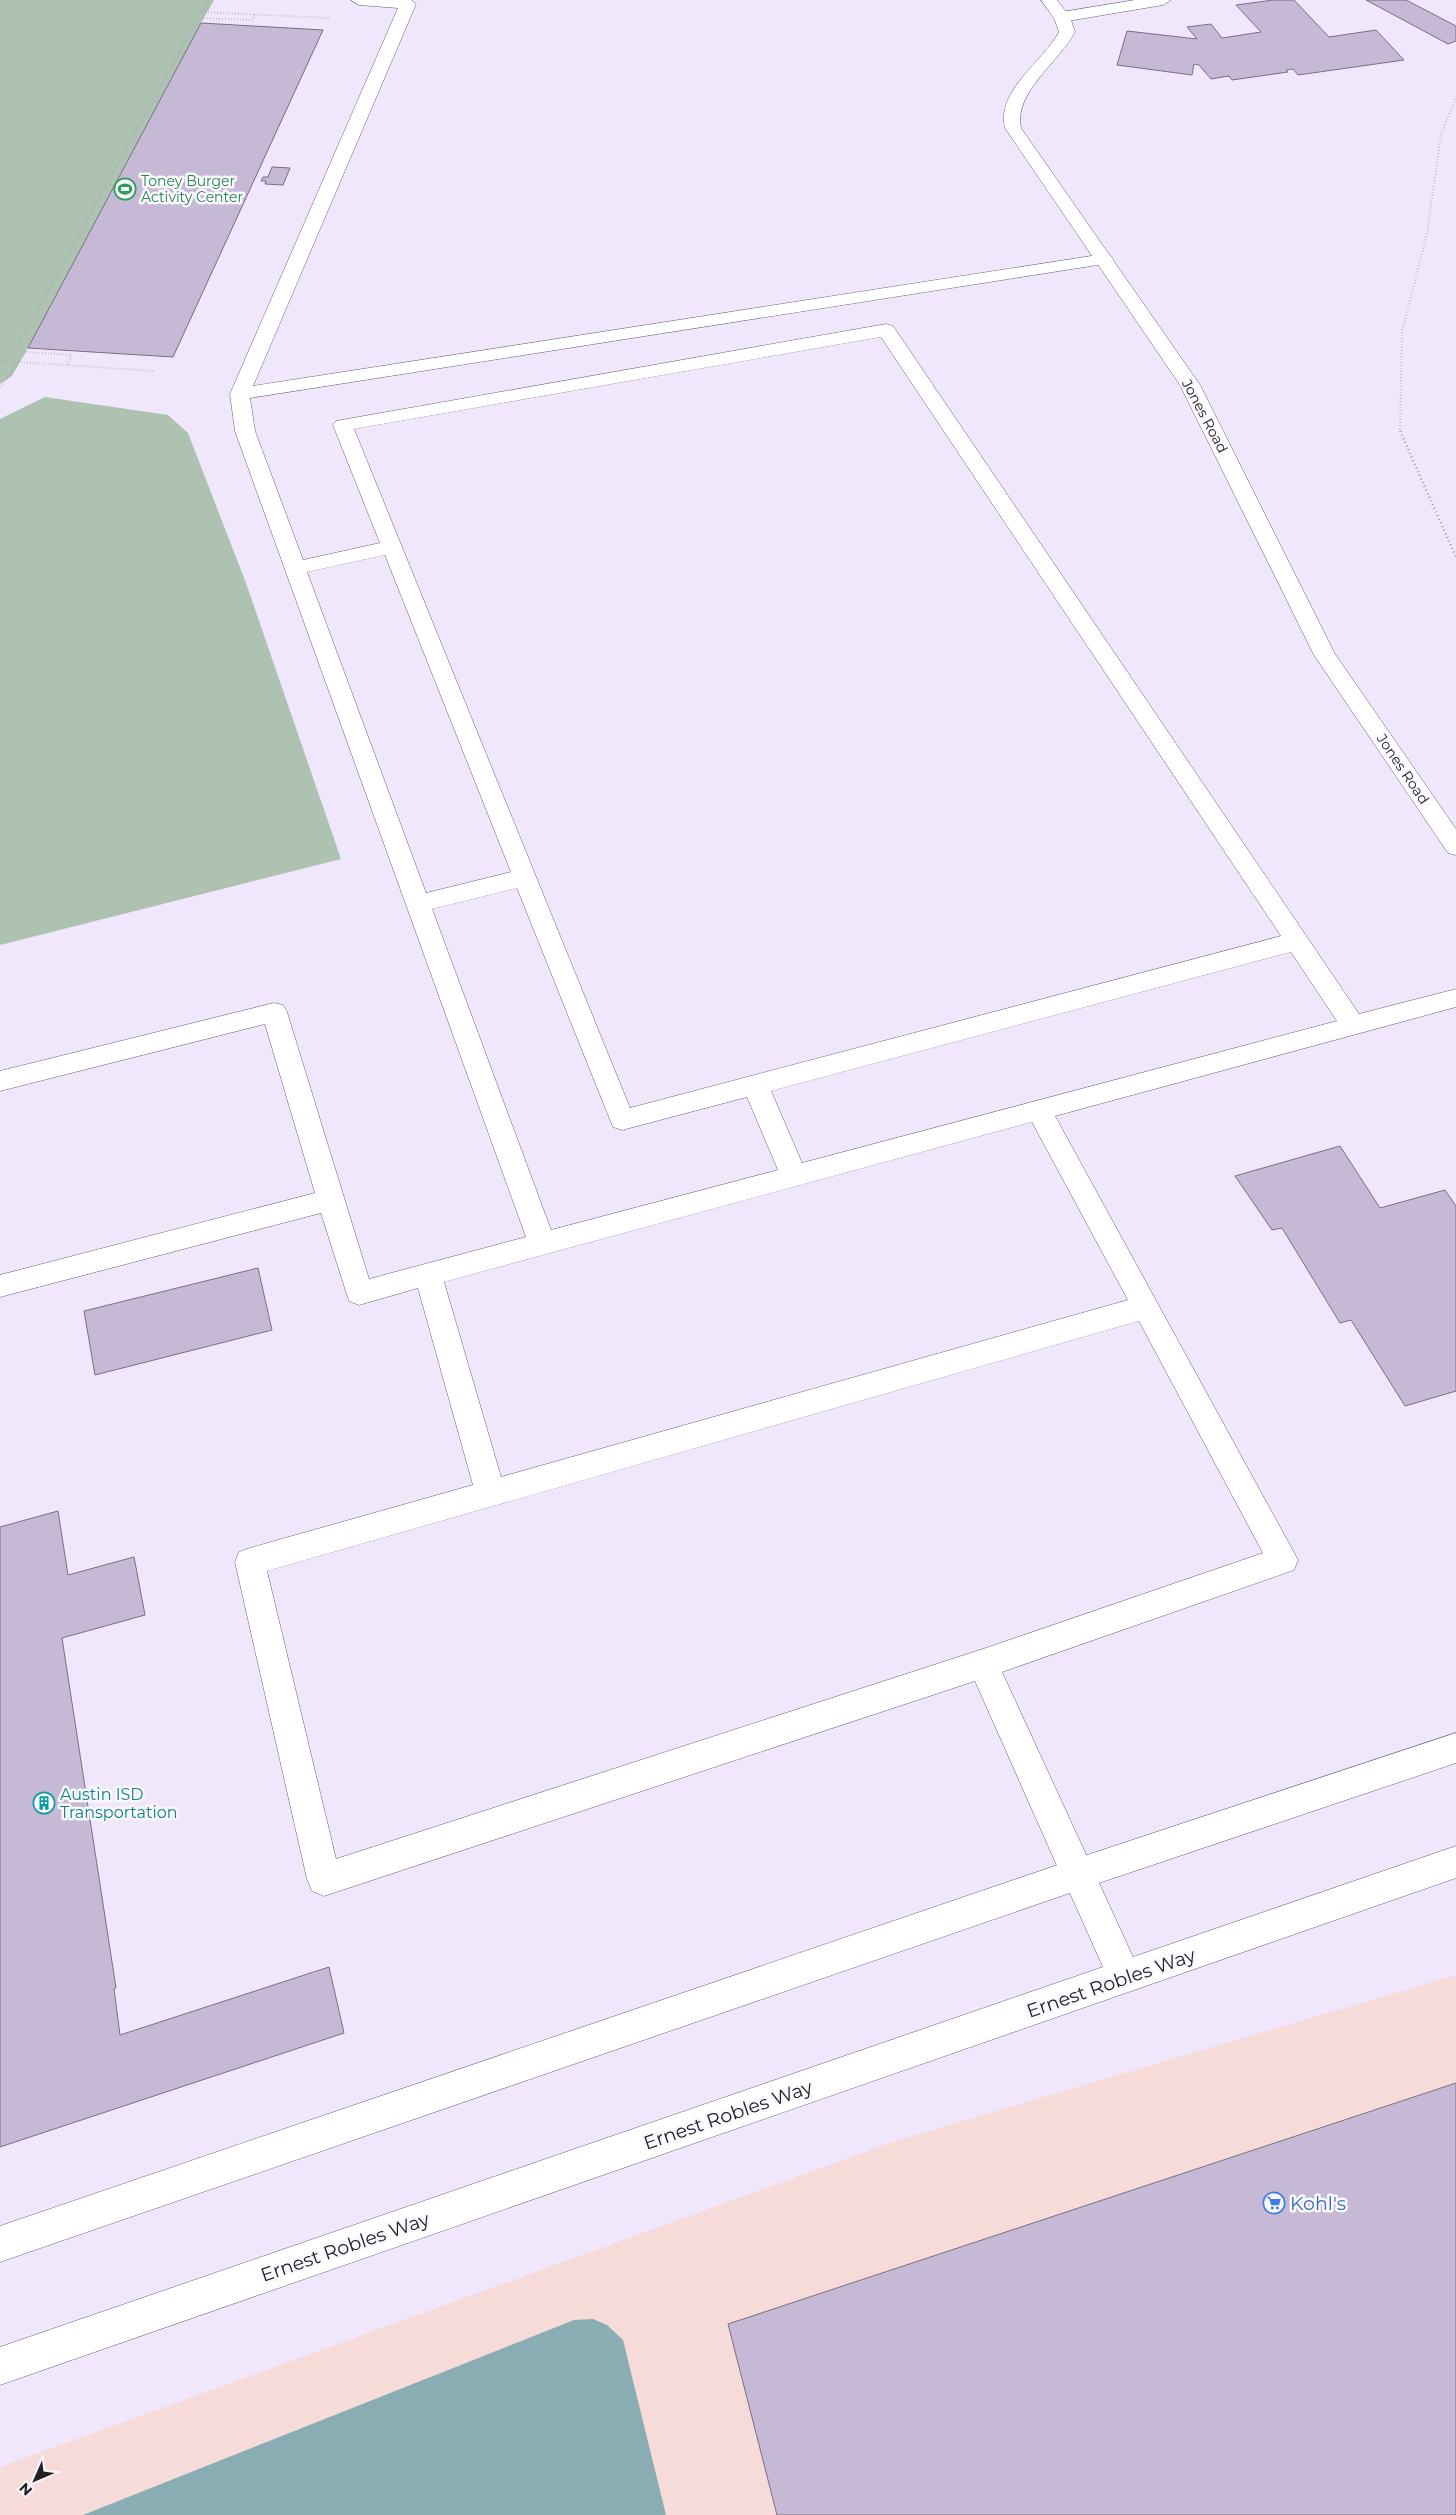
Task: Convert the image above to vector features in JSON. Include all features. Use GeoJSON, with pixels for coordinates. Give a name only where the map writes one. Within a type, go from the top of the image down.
{"type":"FeatureCollection","features":[{"type":"Feature","properties":{"kind":"street"},"geometry":{"type":"LineString","coordinates":[[359,0],[408,4],[240,394],[246,431],[294,568],[542,1243]]}},
{"type":"Feature","properties":{"kind":"street"},"geometry":{"type":"LineString","coordinates":[[1049,0],[1062,17],[1162,0]]}},
{"type":"Feature","properties":{"kind":"street","name":"Jones Road"},"geometry":{"type":"LineString","coordinates":[[1062,17],[1067,32],[1060,48],[1017,96],[1010,114],[1013,128],[1190,385],[1325,655],[1456,847]]}},
{"type":"Feature","properties":{"kind":"street"},"geometry":{"type":"LineString","coordinates":[[1104,259],[865,297],[557,366],[343,425],[622,1120],[1297,941]]}},
{"type":"Feature","properties":{"kind":"street"},"geometry":{"type":"LineString","coordinates":[[865,297],[1353,1025]]}},
{"type":"Feature","properties":{"kind":"street"},"geometry":{"type":"LineString","coordinates":[[240,394],[557,366],[886,330]]}},
{"type":"Feature","properties":{"kind":"street"},"geometry":{"type":"LineString","coordinates":[[294,568],[392,547]]}},
{"type":"Feature","properties":{"kind":"street"},"geometry":{"type":"LineString","coordinates":[[418,904],[525,878]]}},
{"type":"Feature","properties":{"kind":"street"},"geometry":{"type":"LineString","coordinates":[[0,1081],[274,1012],[359,1293],[1456,998]]}},
{"type":"Feature","properties":{"kind":"street"},"geometry":{"type":"LineString","coordinates":[[755,1084],[794,1175]]}},
{"type":"Feature","properties":{"kind":"street"},"geometry":{"type":"LineString","coordinates":[[1039,1110],[1146,1307],[1283,1560],[983,1664],[324,1879],[250,1562],[491,1495],[1146,1307]]}},
{"type":"Feature","properties":{"kind":"street"},"geometry":{"type":"LineString","coordinates":[[0,1286],[331,1200]]}},
{"type":"Feature","properties":{"kind":"street"},"geometry":{"type":"LineString","coordinates":[[428,1274],[491,1495]]}},
{"type":"Feature","properties":{"kind":"street"},"geometry":{"type":"LineString","coordinates":[[983,1664],[1125,1978]]}},
{"type":"Feature","properties":{"kind":"street"},"geometry":{"type":"LineString","coordinates":[[0,2244],[1078,1874],[1456,1748]]}},
{"type":"Feature","properties":{"kind":"street","name":"Ernest Robles Way"},"geometry":{"type":"LineString","coordinates":[[0,2366],[1456,1862]]}},
{"type":"Feature","properties":{"kind":"path"},"geometry":{"type":"LineString","coordinates":[[202,12],[208,0]]}},
{"type":"Feature","properties":{"kind":"path"},"geometry":{"type":"LineString","coordinates":[[194,11],[336,18]]}},
{"type":"Feature","properties":{"kind":"path"},"geometry":{"type":"LineString","coordinates":[[68,365],[71,355],[15,351],[198,18],[254,20],[255,14]]}},
{"type":"Feature","properties":{"kind":"path"},"geometry":{"type":"LineString","coordinates":[[1456,98],[1441,134],[1427,234],[1402,332],[1400,432],[1456,556]]}},
{"type":"Feature","properties":{"kind":"path"},"geometry":{"type":"LineString","coordinates":[[0,362],[155,371]]}},
{"type":"Feature","properties":{"kind":"path"},"geometry":{"type":"LineString","coordinates":[[0,388],[18,362]]}},
{"type":"Feature","properties":{"kind":"shaded area","name":"Toney Burger Activity Center"},"geometry":{"type":"Polygon","coordinates":[[[0,0],[214,0],[201,23],[323,30],[173,357],[28,348],[12,376],[0,384],[0,0]]]}},
{"type":"Feature","properties":{"kind":"shaded area"},"geometry":{"type":"Polygon","coordinates":[[[45,397],[168,415],[188,433],[246,583],[341,859],[0,945],[0,419],[45,397]]]}},
{"type":"Feature","properties":{"kind":"shaded area"},"geometry":{"type":"Polygon","coordinates":[[[1456,1975],[1456,2515],[0,2515],[0,2467],[895,2141],[1456,1975]]]}},
{"type":"Feature","properties":{"kind":"shaded area"},"geometry":{"type":"Polygon","coordinates":[[[593,2319],[607,2325],[623,2340],[666,2515],[83,2515],[574,2320],[593,2319]]]}},
{"type":"Feature","properties":{"kind":"building"},"geometry":{"type":"Polygon","coordinates":[[[1273,0],[1294,0],[1329,37],[1376,30],[1404,60],[1298,75],[1293,69],[1286,70],[1288,72],[1232,80],[1229,76],[1211,79],[1199,65],[1194,64],[1192,75],[1117,65],[1127,31],[1197,39],[1187,27],[1211,24],[1222,38],[1261,32],[1236,5],[1273,0]]]}},
{"type":"Feature","properties":{"kind":"building"},"geometry":{"type":"Polygon","coordinates":[[[1366,0],[1406,0],[1456,26],[1456,41],[1448,44],[1366,0]]]}},
{"type":"Feature","properties":{"kind":"building"},"geometry":{"type":"Polygon","coordinates":[[[201,23],[323,30],[173,357],[28,348],[201,23]]]}},
{"type":"Feature","properties":{"kind":"building"},"geometry":{"type":"Polygon","coordinates":[[[272,167],[290,168],[283,185],[265,184],[266,181],[261,181],[263,177],[268,177],[272,167]]]}},
{"type":"Feature","properties":{"kind":"building"},"geometry":{"type":"Polygon","coordinates":[[[1340,1146],[1380,1208],[1445,1190],[1456,1206],[1456,1391],[1405,1406],[1351,1320],[1340,1323],[1282,1228],[1272,1230],[1235,1176],[1340,1146]]]}},
{"type":"Feature","properties":{"kind":"building"},"geometry":{"type":"Polygon","coordinates":[[[258,1268],[272,1330],[95,1375],[84,1311],[258,1268]]]}},
{"type":"Feature","properties":{"kind":"building","name":"Austin ISD Transportation"},"geometry":{"type":"Polygon","coordinates":[[[58,1511],[68,1575],[134,1557],[145,1615],[62,1638],[116,1988],[114,1989],[120,2035],[329,1967],[344,2033],[0,2147],[0,1527],[58,1511]]]}},
{"type":"Feature","properties":{"kind":"building","name":"Kohl's"},"geometry":{"type":"Polygon","coordinates":[[[1456,2083],[1456,2515],[777,2515],[728,2324],[1456,2083]]]}},
{"type":"Feature","properties":{"kind":"place","name":"Toney Burger Activity Center"},"geometry":{"type":"Point","coordinates":[125,189]}},
{"type":"Feature","properties":{"kind":"place","name":"Austin ISD Transportation"},"geometry":{"type":"Point","coordinates":[44,1803]}},
{"type":"Feature","properties":{"kind":"place","name":"Kohl's"},"geometry":{"type":"Point","coordinates":[1274,2203]}}]}
